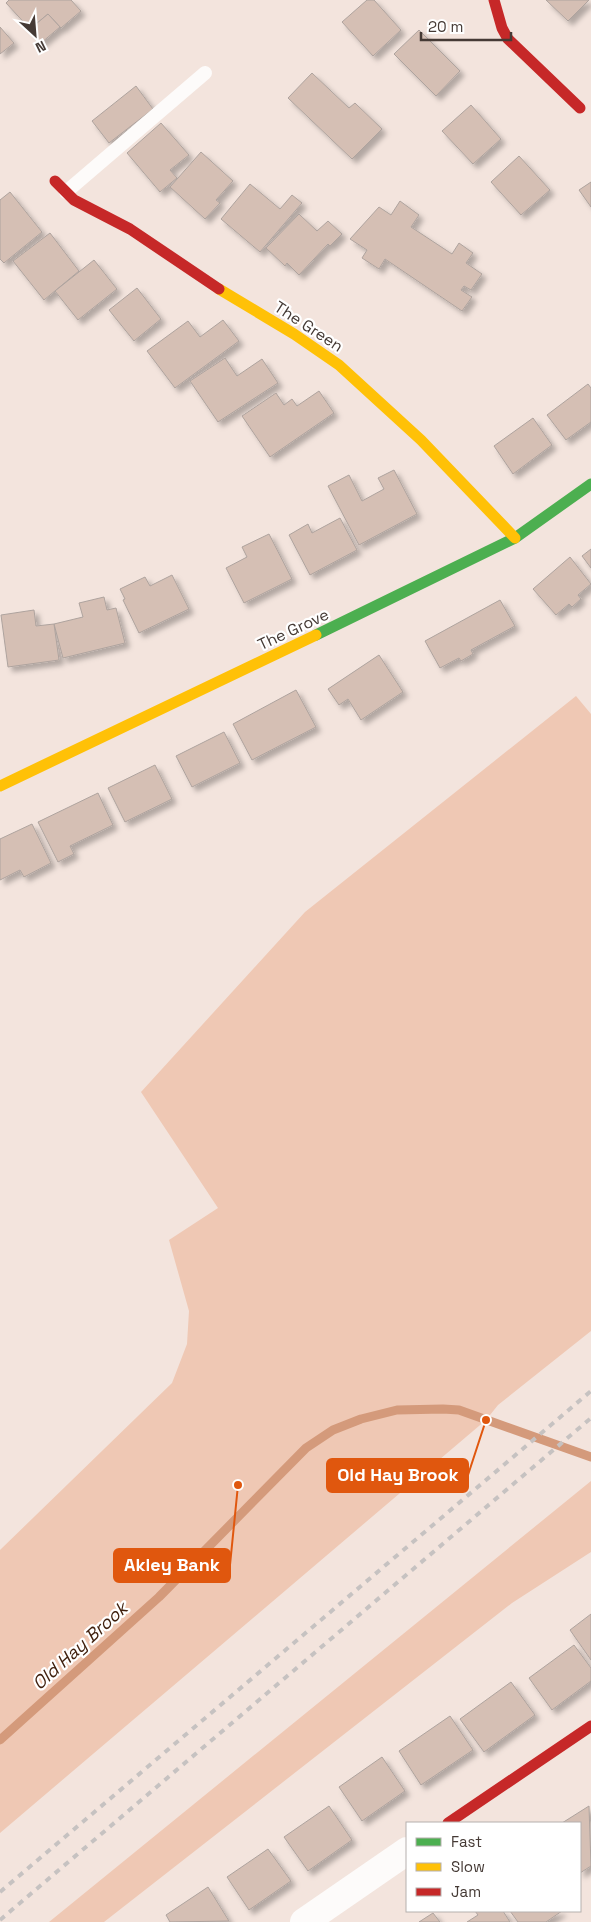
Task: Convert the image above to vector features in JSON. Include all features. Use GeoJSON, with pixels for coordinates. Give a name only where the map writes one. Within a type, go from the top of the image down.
{"type":"FeatureCollection","features":[{"type":"Feature","properties":{"kind":"street"},"geometry":{"type":"LineString","coordinates":[[494,0],[502,28],[508,39],[580,108]]}},
{"type":"Feature","properties":{"kind":"street","name":"The Green"},"geometry":{"type":"LineString","coordinates":[[55,181],[74,200],[130,229],[215,287],[294,334],[339,365],[421,440],[515,538]]}},
{"type":"Feature","properties":{"kind":"street","name":"The Grove"},"geometry":{"type":"LineString","coordinates":[[0,786],[465,564],[515,538],[591,484]]}},
{"type":"Feature","properties":{"kind":"street"},"geometry":{"type":"LineString","coordinates":[[449,1822],[591,1726]]}},
{"type":"Feature","properties":{"kind":"street"},"geometry":{"type":"LineString","coordinates":[[321,1917],[406,1852]]}},
{"type":"Feature","properties":{"kind":"lane"},"geometry":{"type":"LineString","coordinates":[[66,192],[205,72]]}},
{"type":"Feature","properties":{"kind":"shaded area"},"geometry":{"type":"Polygon","coordinates":[[[576,696],[591,714],[591,1331],[498,1405],[486,1420],[0,1833],[0,1550],[172,1383],[187,1344],[189,1311],[169,1240],[218,1208],[141,1092],[305,912],[576,696]]]}},
{"type":"Feature","properties":{"kind":"shaded area"},"geometry":{"type":"Polygon","coordinates":[[[591,1481],[591,1552],[512,1603],[104,1922],[49,1922],[591,1481]]]}},
{"type":"Feature","properties":{"kind":"building"},"geometry":{"type":"Polygon","coordinates":[[[9,0],[71,0],[81,11],[61,28],[48,14],[30,29],[6,3],[9,0]]]}},
{"type":"Feature","properties":{"kind":"building"},"geometry":{"type":"Polygon","coordinates":[[[367,0],[374,0],[401,30],[373,56],[342,22],[367,0]]]}},
{"type":"Feature","properties":{"kind":"building"},"geometry":{"type":"Polygon","coordinates":[[[546,0],[589,0],[568,21],[546,0]]]}},
{"type":"Feature","properties":{"kind":"building"},"geometry":{"type":"Polygon","coordinates":[[[48,14],[60,27],[41,43],[30,29],[48,14]]]}},
{"type":"Feature","properties":{"kind":"building"},"geometry":{"type":"Polygon","coordinates":[[[0,27],[14,43],[0,54],[0,27]]]}},
{"type":"Feature","properties":{"kind":"building"},"geometry":{"type":"Polygon","coordinates":[[[419,30],[460,71],[436,96],[394,54],[419,30]]]}},
{"type":"Feature","properties":{"kind":"building"},"geometry":{"type":"Polygon","coordinates":[[[312,73],[349,108],[355,103],[382,129],[352,159],[288,98],[312,73]]]}},
{"type":"Feature","properties":{"kind":"building"},"geometry":{"type":"Polygon","coordinates":[[[136,86],[153,109],[109,143],[92,121],[136,86]]]}},
{"type":"Feature","properties":{"kind":"building"},"geometry":{"type":"Polygon","coordinates":[[[471,105],[501,139],[473,164],[442,131],[471,105]]]}},
{"type":"Feature","properties":{"kind":"building"},"geometry":{"type":"Polygon","coordinates":[[[161,123],[189,155],[170,170],[177,178],[160,192],[127,153],[161,123]]]}},
{"type":"Feature","properties":{"kind":"building"},"geometry":{"type":"Polygon","coordinates":[[[201,152],[233,181],[216,200],[220,203],[205,219],[170,187],[201,152]]]}},
{"type":"Feature","properties":{"kind":"building"},"geometry":{"type":"Polygon","coordinates":[[[519,156],[550,190],[521,215],[491,182],[519,156]]]}},
{"type":"Feature","properties":{"kind":"building"},"geometry":{"type":"Polygon","coordinates":[[[591,182],[591,207],[579,190],[591,182]]]}},
{"type":"Feature","properties":{"kind":"building"},"geometry":{"type":"Polygon","coordinates":[[[250,184],[280,209],[292,195],[302,203],[260,252],[221,219],[250,184]]]}},
{"type":"Feature","properties":{"kind":"building"},"geometry":{"type":"Polygon","coordinates":[[[10,192],[42,232],[4,263],[0,259],[0,200],[10,192]]]}},
{"type":"Feature","properties":{"kind":"building"},"geometry":{"type":"Polygon","coordinates":[[[400,201],[419,215],[411,227],[452,254],[459,243],[473,253],[466,263],[482,274],[471,290],[464,286],[461,290],[472,297],[462,311],[385,259],[379,269],[362,258],[367,250],[350,239],[379,207],[391,215],[400,201]]]}},
{"type":"Feature","properties":{"kind":"building"},"geometry":{"type":"Polygon","coordinates":[[[299,214],[317,231],[328,221],[342,234],[330,246],[328,244],[299,275],[287,263],[285,266],[266,248],[299,214]]]}},
{"type":"Feature","properties":{"kind":"building"},"geometry":{"type":"Polygon","coordinates":[[[50,233],[79,271],[44,300],[13,261],[50,233]]]}},
{"type":"Feature","properties":{"kind":"building"},"geometry":{"type":"Polygon","coordinates":[[[94,260],[117,289],[78,320],[55,291],[94,260]]]}},
{"type":"Feature","properties":{"kind":"building"},"geometry":{"type":"Polygon","coordinates":[[[137,288],[161,319],[134,341],[109,310],[137,288]]]}},
{"type":"Feature","properties":{"kind":"building"},"geometry":{"type":"Polygon","coordinates":[[[223,320],[239,341],[175,388],[147,351],[188,321],[200,337],[223,320]]]}},
{"type":"Feature","properties":{"kind":"building"},"geometry":{"type":"Polygon","coordinates":[[[225,358],[237,376],[262,359],[278,383],[218,422],[190,381],[225,358]]]}},
{"type":"Feature","properties":{"kind":"building"},"geometry":{"type":"Polygon","coordinates":[[[588,384],[591,388],[591,422],[566,440],[547,415],[588,384]]]}},
{"type":"Feature","properties":{"kind":"building"},"geometry":{"type":"Polygon","coordinates":[[[319,391],[334,413],[270,457],[242,416],[276,393],[284,405],[292,399],[297,406],[319,391]]]}},
{"type":"Feature","properties":{"kind":"building"},"geometry":{"type":"Polygon","coordinates":[[[533,418],[552,445],[513,474],[494,446],[533,418]]]}},
{"type":"Feature","properties":{"kind":"building"},"geometry":{"type":"Polygon","coordinates":[[[394,470],[417,514],[359,545],[328,486],[349,475],[362,501],[384,489],[378,478],[394,470]]]}},
{"type":"Feature","properties":{"kind":"building"},"geometry":{"type":"Polygon","coordinates":[[[340,518],[357,550],[310,575],[289,535],[308,524],[312,533],[340,518]]]}},
{"type":"Feature","properties":{"kind":"building"},"geometry":{"type":"Polygon","coordinates":[[[269,534],[292,579],[244,603],[226,568],[247,557],[242,547],[269,534]]]}},
{"type":"Feature","properties":{"kind":"building"},"geometry":{"type":"Polygon","coordinates":[[[591,549],[591,568],[582,556],[591,549]]]}},
{"type":"Feature","properties":{"kind":"building"},"geometry":{"type":"Polygon","coordinates":[[[570,557],[591,584],[578,595],[581,599],[572,607],[569,604],[556,615],[533,589],[570,557]]]}},
{"type":"Feature","properties":{"kind":"building"},"geometry":{"type":"Polygon","coordinates":[[[172,575],[189,609],[139,633],[123,600],[125,599],[120,589],[145,577],[150,586],[172,575]]]}},
{"type":"Feature","properties":{"kind":"building"},"geometry":{"type":"Polygon","coordinates":[[[104,597],[107,610],[116,608],[125,643],[63,658],[54,624],[83,617],[79,603],[104,597]]]}},
{"type":"Feature","properties":{"kind":"building"},"geometry":{"type":"Polygon","coordinates":[[[500,600],[515,626],[471,650],[473,654],[461,661],[459,658],[440,668],[425,641],[500,600]]]}},
{"type":"Feature","properties":{"kind":"building"},"geometry":{"type":"Polygon","coordinates":[[[34,610],[36,626],[54,624],[59,660],[8,667],[1,615],[34,610]]]}},
{"type":"Feature","properties":{"kind":"building"},"geometry":{"type":"Polygon","coordinates":[[[379,655],[403,692],[361,720],[348,699],[339,705],[328,689],[379,655]]]}},
{"type":"Feature","properties":{"kind":"building"},"geometry":{"type":"Polygon","coordinates":[[[296,690],[316,727],[252,760],[233,724],[296,690]]]}},
{"type":"Feature","properties":{"kind":"building"},"geometry":{"type":"Polygon","coordinates":[[[224,732],[240,763],[192,787],[176,756],[224,732]]]}},
{"type":"Feature","properties":{"kind":"building"},"geometry":{"type":"Polygon","coordinates":[[[155,765],[172,799],[125,822],[108,788],[155,765]]]}},
{"type":"Feature","properties":{"kind":"building"},"geometry":{"type":"Polygon","coordinates":[[[98,793],[113,825],[70,846],[74,854],[58,862],[38,822],[98,793]]]}},
{"type":"Feature","properties":{"kind":"building"},"geometry":{"type":"Polygon","coordinates":[[[32,824],[51,863],[24,877],[20,870],[0,880],[0,839],[32,824]]]}},
{"type":"Feature","properties":{"kind":"building"},"geometry":{"type":"Polygon","coordinates":[[[591,1614],[591,1660],[570,1630],[591,1614]]]}},
{"type":"Feature","properties":{"kind":"building"},"geometry":{"type":"Polygon","coordinates":[[[574,1645],[591,1668],[591,1681],[552,1710],[529,1678],[574,1645]]]}},
{"type":"Feature","properties":{"kind":"building"},"geometry":{"type":"Polygon","coordinates":[[[511,1682],[535,1715],[484,1752],[460,1719],[511,1682]]]}},
{"type":"Feature","properties":{"kind":"building"},"geometry":{"type":"Polygon","coordinates":[[[450,1716],[473,1750],[421,1785],[399,1751],[450,1716]]]}},
{"type":"Feature","properties":{"kind":"building"},"geometry":{"type":"Polygon","coordinates":[[[382,1757],[405,1791],[362,1821],[339,1787],[382,1757]]]}},
{"type":"Feature","properties":{"kind":"building"},"geometry":{"type":"Polygon","coordinates":[[[329,1806],[352,1840],[308,1871],[284,1837],[329,1806]]]}},
{"type":"Feature","properties":{"kind":"building"},"geometry":{"type":"Polygon","coordinates":[[[589,1806],[591,1866],[581,1872],[581,1822],[564,1822],[589,1806]]]}},
{"type":"Feature","properties":{"kind":"building"},"geometry":{"type":"Polygon","coordinates":[[[268,1849],[291,1881],[249,1910],[227,1877],[268,1849]]]}},
{"type":"Feature","properties":{"kind":"building"},"geometry":{"type":"Polygon","coordinates":[[[208,1887],[229,1921],[170,1922],[166,1915],[208,1887]]]}},
{"type":"Feature","properties":{"kind":"building"},"geometry":{"type":"Polygon","coordinates":[[[476,1912],[504,1912],[510,1922],[467,1922],[478,1915],[476,1912]]]}},
{"type":"Feature","properties":{"kind":"building"},"geometry":{"type":"Polygon","coordinates":[[[511,1912],[561,1912],[546,1922],[518,1922],[511,1912]]]}},
{"type":"Feature","properties":{"kind":"building"},"geometry":{"type":"Polygon","coordinates":[[[433,1913],[440,1922],[419,1922],[433,1913]]]}},
{"type":"Feature","properties":{"kind":"waterway","name":"Old Hay Brook"},"geometry":{"type":"LineString","coordinates":[[0,1740],[159,1597],[306,1448],[333,1430],[361,1419],[397,1410],[459,1410],[591,1457]]}},
{"type":"Feature","properties":{"kind":"railway"},"geometry":{"type":"LineString","coordinates":[[0,1892],[591,1391]]}},
{"type":"Feature","properties":{"kind":"railway"},"geometry":{"type":"LineString","coordinates":[[0,1920],[591,1418]]}},
{"type":"Feature","properties":{"kind":"traffic: fast"},"geometry":{"type":"LineString","coordinates":[[316,635],[515,538],[591,484]]}},
{"type":"Feature","properties":{"kind":"traffic: slow"},"geometry":{"type":"LineString","coordinates":[[219,289],[294,334],[339,365],[421,440],[515,538]]}},
{"type":"Feature","properties":{"kind":"traffic: slow"},"geometry":{"type":"LineString","coordinates":[[0,786],[316,635]]}},
{"type":"Feature","properties":{"kind":"traffic: jam"},"geometry":{"type":"LineString","coordinates":[[494,0],[502,28],[508,39],[580,108]]}},
{"type":"Feature","properties":{"kind":"traffic: jam"},"geometry":{"type":"LineString","coordinates":[[55,181],[74,200],[130,229],[219,289]]}},
{"type":"Feature","properties":{"kind":"traffic: jam"},"geometry":{"type":"LineString","coordinates":[[449,1822],[591,1726]]}},
{"type":"Feature","properties":{"kind":"place","name":"Old Hay Brook"},"geometry":{"type":"Point","coordinates":[486,1420]}},
{"type":"Feature","properties":{"kind":"place","name":"Akley Bank"},"geometry":{"type":"Point","coordinates":[238,1485]}}]}
